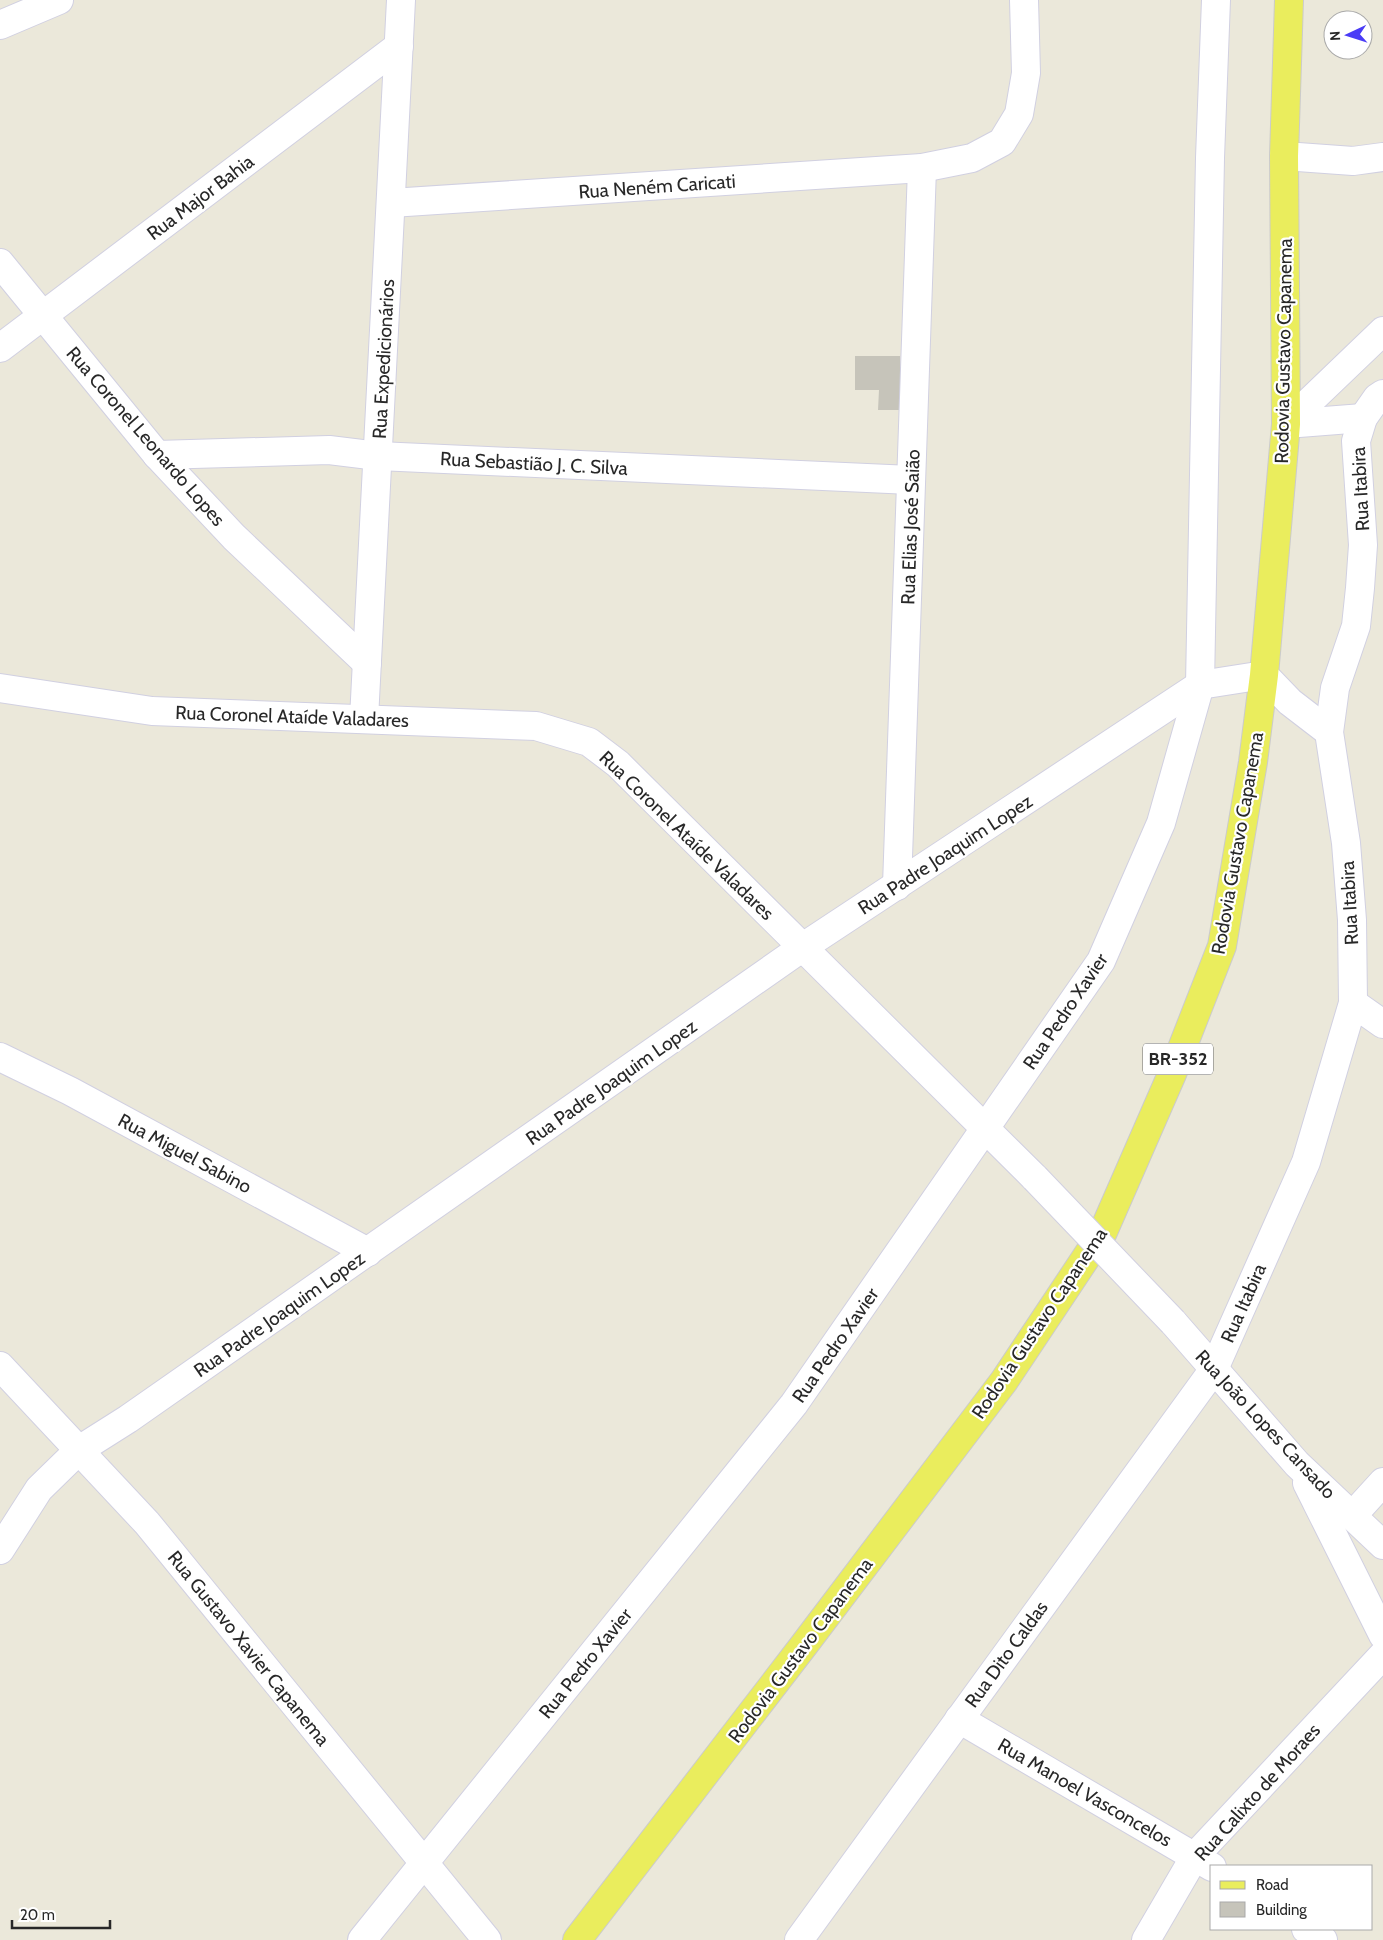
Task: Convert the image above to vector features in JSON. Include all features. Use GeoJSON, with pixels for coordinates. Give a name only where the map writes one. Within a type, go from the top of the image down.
{"type":"FeatureCollection","features":[{"type":"Feature","properties":{"kind":"main road","name":"Rodovia Gustavo Capanema"},"geometry":{"type":"LineString","coordinates":[[577,1940],[1004,1382],[1103,1232],[1172,1074],[1222,946],[1253,762],[1264,675],[1286,424],[1284,156],[1289,0]]}},
{"type":"Feature","properties":{"kind":"street"},"geometry":{"type":"LineString","coordinates":[[0,25],[59,0]]}},
{"type":"Feature","properties":{"kind":"street","name":"Rua Expedicionários"},"geometry":{"type":"LineString","coordinates":[[364,719],[402,0]]}},
{"type":"Feature","properties":{"kind":"street","name":"Rua Neném Caricati"},"geometry":{"type":"LineString","coordinates":[[391,204],[922,168],[972,158],[1002,142],[1020,114],[1026,73],[1024,0]]}},
{"type":"Feature","properties":{"kind":"street","name":"Rua Pedro Xavier"},"geometry":{"type":"LineString","coordinates":[[362,1940],[794,1404],[1101,961],[1161,823],[1200,685],[1210,168],[1216,0]]}},
{"type":"Feature","properties":{"kind":"street","name":"Rua Major Bahia"},"geometry":{"type":"LineString","coordinates":[[0,348],[399,46]]}},
{"type":"Feature","properties":{"kind":"street"},"geometry":{"type":"LineString","coordinates":[[1284,156],[1353,161],[1383,157]]}},
{"type":"Feature","properties":{"kind":"street","name":"Rua Elias José Saião"},"geometry":{"type":"LineString","coordinates":[[897,886],[922,168]]}},
{"type":"Feature","properties":{"kind":"street","name":"Rua Coronel Leonardo Lopes"},"geometry":{"type":"LineString","coordinates":[[0,263],[157,455],[234,537],[367,663]]}},
{"type":"Feature","properties":{"kind":"street"},"geometry":{"type":"LineString","coordinates":[[1286,424],[1383,331]]}},
{"type":"Feature","properties":{"kind":"street","name":"Rua Itabira"},"geometry":{"type":"LineString","coordinates":[[1214,1369],[1306,1162],[1352,1003],[1352,920],[1346,843],[1329,732],[1335,688],[1356,626],[1360,588],[1363,545],[1356,440],[1363,418],[1377,398],[1383,394]]}},
{"type":"Feature","properties":{"kind":"street"},"geometry":{"type":"LineString","coordinates":[[1286,424],[1363,418]]}},
{"type":"Feature","properties":{"kind":"street","name":"Rua Sebastião J. C. Silva"},"geometry":{"type":"LineString","coordinates":[[157,455],[329,450],[378,456],[911,480]]}},
{"type":"Feature","properties":{"kind":"street"},"geometry":{"type":"LineString","coordinates":[[1264,675],[1290,702],[1329,732]]}},
{"type":"Feature","properties":{"kind":"street","name":"Rua Padre Joaquim Lopez"},"geometry":{"type":"LineString","coordinates":[[0,1550],[39,1489],[79,1450],[128,1419],[803,947],[1200,685],[1264,675]]}},
{"type":"Feature","properties":{"kind":"street","name":"Rua Coronel Ataíde Valadares"},"geometry":{"type":"LineString","coordinates":[[0,688],[152,711],[536,726],[589,742],[618,764],[1035,1178]]}},
{"type":"Feature","properties":{"kind":"street"},"geometry":{"type":"LineString","coordinates":[[1352,1003],[1383,1024]]}},
{"type":"Feature","properties":{"kind":"street","name":"Rua Miguel Sabino"},"geometry":{"type":"LineString","coordinates":[[0,1056],[70,1091],[368,1252]]}},
{"type":"Feature","properties":{"kind":"street","name":"Rua João Lopes Cansado"},"geometry":{"type":"LineString","coordinates":[[1035,1178],[1173,1322],[1297,1464],[1383,1546]]}},
{"type":"Feature","properties":{"kind":"street","name":"Rua Gustavo Xavier Capanema"},"geometry":{"type":"LineString","coordinates":[[0,1366],[147,1523],[487,1940]]}},
{"type":"Feature","properties":{"kind":"street","name":"Rua Dito Caldas"},"geometry":{"type":"LineString","coordinates":[[799,1940],[1214,1369]]}},
{"type":"Feature","properties":{"kind":"street"},"geometry":{"type":"LineString","coordinates":[[1297,1464],[1383,1635]]}},
{"type":"Feature","properties":{"kind":"street"},"geometry":{"type":"LineString","coordinates":[[1352,1516],[1383,1482]]}},
{"type":"Feature","properties":{"kind":"street","name":"Rua Calixto de Moraes"},"geometry":{"type":"LineString","coordinates":[[1146,1940],[1204,1862],[1383,1655]]}},
{"type":"Feature","properties":{"kind":"street","name":"Rua Manoel Vasconcelos"},"geometry":{"type":"LineString","coordinates":[[958,1719],[1204,1862]]}},
{"type":"Feature","properties":{"kind":"street"},"geometry":{"type":"LineString","coordinates":[[1308,1930],[1324,1940]]}},
{"type":"Feature","properties":{"kind":"building"},"geometry":{"type":"Polygon","coordinates":[[[855,356],[900,356],[900,410],[878,410],[879,390],[855,390],[855,356]]]}}]}
